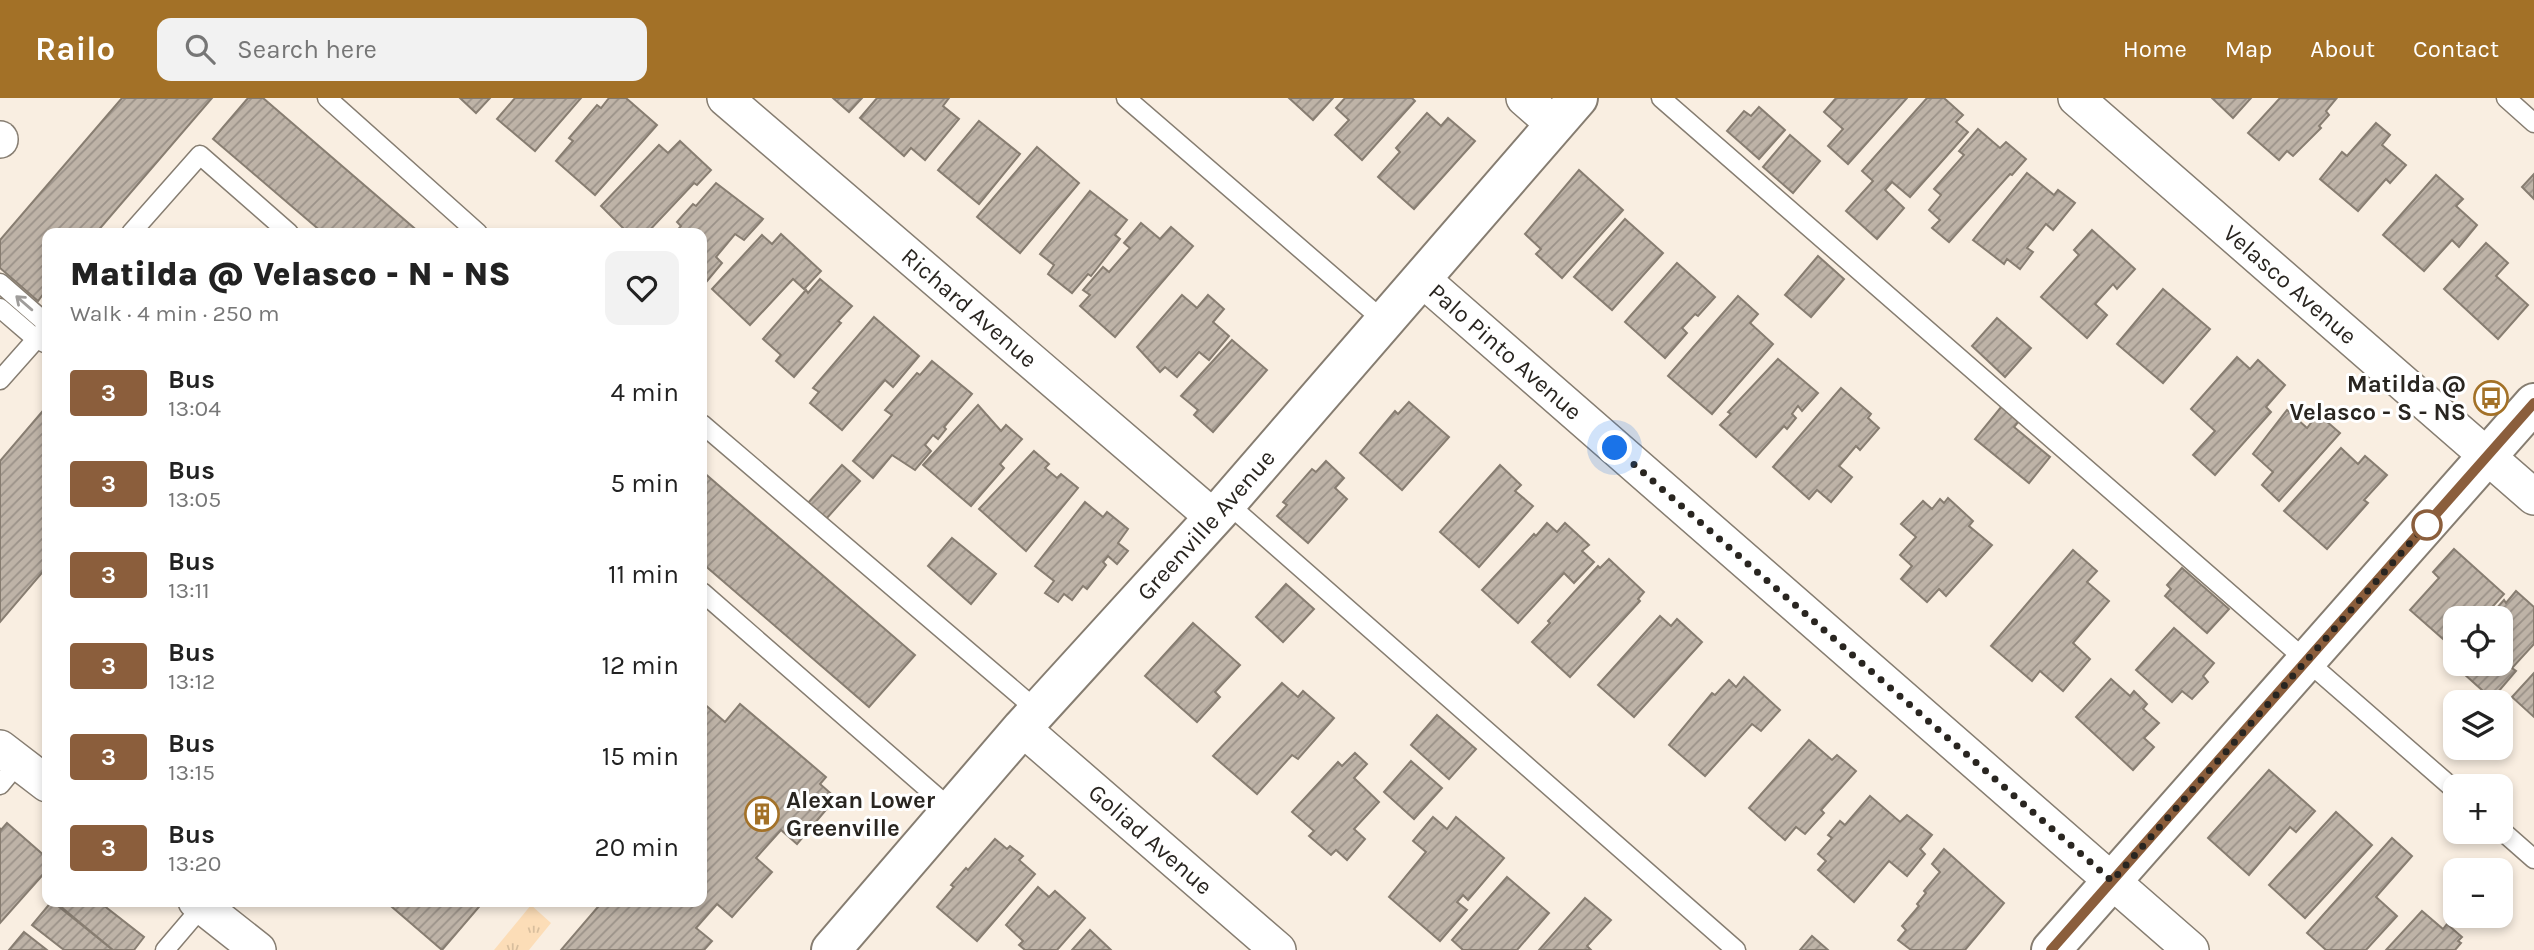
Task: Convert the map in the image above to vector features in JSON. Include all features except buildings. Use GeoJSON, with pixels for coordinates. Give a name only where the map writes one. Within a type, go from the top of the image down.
{"type":"FeatureCollection","features":[{"type":"Feature","properties":{"kind":"main road","name":"Greenville Avenue"},"geometry":{"type":"LineString","coordinates":[[831,950],[1030,720],[1221,511],[1566,111]]}},
{"type":"Feature","properties":{"kind":"main road"},"geometry":{"type":"LineString","coordinates":[[2051,950],[2534,403]]}},
{"type":"Feature","properties":{"kind":"street","name":"Richard Avenue"},"geometry":{"type":"LineString","coordinates":[[725,98],[1221,511]]}},
{"type":"Feature","properties":{"kind":"street"},"geometry":{"type":"LineString","coordinates":[[1524,98],[1566,111]]}},
{"type":"Feature","properties":{"kind":"street","name":"Velasco Avenue"},"geometry":{"type":"LineString","coordinates":[[2076,98],[2534,497]]}},
{"type":"Feature","properties":{"kind":"street","name":"Palo Pinto Avenue"},"geometry":{"type":"LineString","coordinates":[[1421,278],[2191,950]]}},
{"type":"Feature","properties":{"kind":"street","name":"Goliad Avenue"},"geometry":{"type":"LineString","coordinates":[[1030,720],[1278,950]]}},
{"type":"Feature","properties":{"kind":"street"},"geometry":{"type":"LineString","coordinates":[[207,907],[258,950]]}},
{"type":"Feature","properties":{"kind":"lane"},"geometry":{"type":"LineString","coordinates":[[327,98],[472,228]]}},
{"type":"Feature","properties":{"kind":"lane"},"geometry":{"type":"LineString","coordinates":[[1126,98],[1384,321]]}},
{"type":"Feature","properties":{"kind":"lane"},"geometry":{"type":"LineString","coordinates":[[1661,98],[2443,779]]}},
{"type":"Feature","properties":{"kind":"lane"},"geometry":{"type":"LineString","coordinates":[[2506,98],[2534,123]]}},
{"type":"Feature","properties":{"kind":"lane"},"geometry":{"type":"LineString","coordinates":[[135,228],[200,155],[283,228]]}},
{"type":"Feature","properties":{"kind":"lane"},"geometry":{"type":"LineString","coordinates":[[0,283],[42,331]]}},
{"type":"Feature","properties":{"kind":"lane"},"geometry":{"type":"LineString","coordinates":[[0,309],[42,332]]}},
{"type":"Feature","properties":{"kind":"lane"},"geometry":{"type":"LineString","coordinates":[[0,380],[42,335]]}},
{"type":"Feature","properties":{"kind":"lane"},"geometry":{"type":"LineString","coordinates":[[707,429],[1030,720]]}},
{"type":"Feature","properties":{"kind":"lane"},"geometry":{"type":"LineString","coordinates":[[1221,511],[1736,950]]}},
{"type":"Feature","properties":{"kind":"lane"},"geometry":{"type":"LineString","coordinates":[[707,596],[952,810]]}},
{"type":"Feature","properties":{"kind":"lane"},"geometry":{"type":"LineString","coordinates":[[2513,841],[2534,859]]}},
{"type":"Feature","properties":{"kind":"lane"},"geometry":{"type":"LineString","coordinates":[[165,950],[199,907]]}},
{"type":"Feature","properties":{"kind":"green space"},"geometry":{"type":"Polygon","coordinates":[[[529,907],[533,907],[551,923],[529,950],[494,950],[529,907]]]}},
{"type":"Feature","properties":{"kind":"bus line","name":"3"},"geometry":{"type":"LineString","coordinates":[[2051,950],[2534,403]]}},
{"type":"Feature","properties":{"kind":"place","name":"Matilda @ Velasco - S - NS"},"geometry":{"type":"Point","coordinates":[2491,398]}},
{"type":"Feature","properties":{"kind":"place","name":"Alexan Lower Greenville"},"geometry":{"type":"Point","coordinates":[762,814]}},
{"type":"Feature","properties":{"kind":"route"},"geometry":{"type":"LineString","coordinates":[[1615,448],[2112,881],[2433,517],[2427,525]]}}]}
